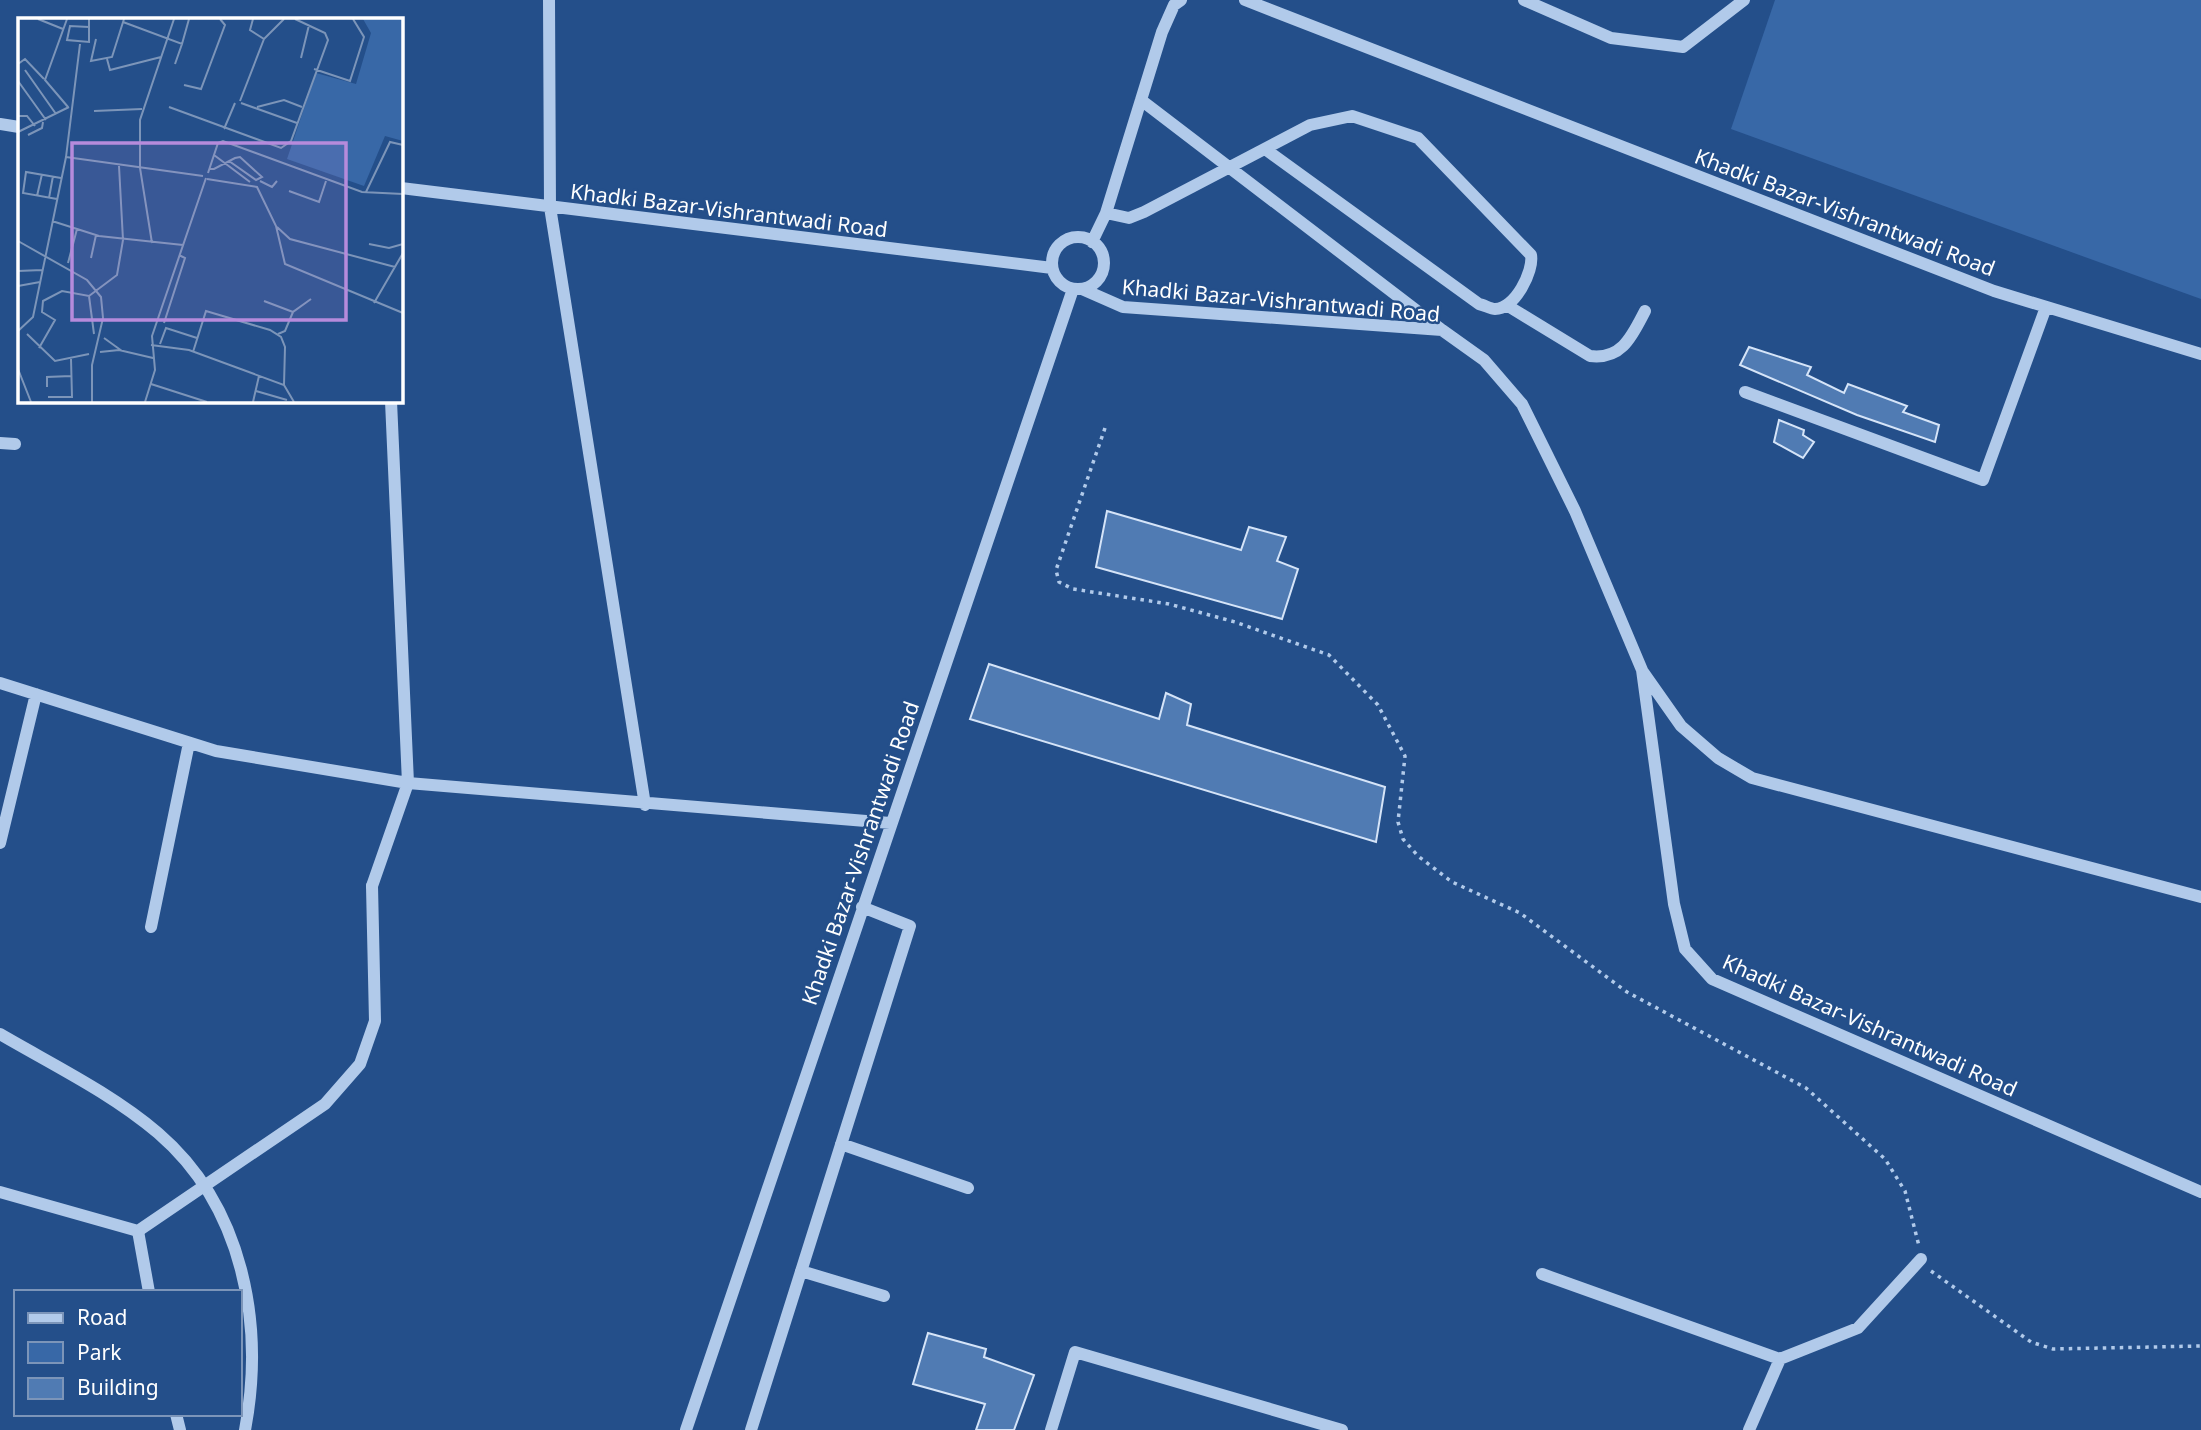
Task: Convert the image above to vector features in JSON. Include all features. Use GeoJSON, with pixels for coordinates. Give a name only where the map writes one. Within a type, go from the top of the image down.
{"type":"FeatureCollection","features":[{"type":"Feature","properties":{"kind":"street"},"geometry":{"type":"LineString","coordinates":[[548,0],[550,207],[645,805]]}},
{"type":"Feature","properties":{"kind":"street"},"geometry":{"type":"LineString","coordinates":[[1093,242],[1106,213],[1162,32],[1174,5],[1181,0]]}},
{"type":"Feature","properties":{"kind":"street","name":"Khadki Bazar-Vishrantwadi Road"},"geometry":{"type":"LineString","coordinates":[[1245,0],[1994,291],[2201,354]]}},
{"type":"Feature","properties":{"kind":"street"},"geometry":{"type":"LineString","coordinates":[[1524,0],[1611,38],[1683,47],[1744,0]]}},
{"type":"Feature","properties":{"kind":"street"},"geometry":{"type":"LineString","coordinates":[[1141,100],[1443,330]]}},
{"type":"Feature","properties":{"kind":"street"},"geometry":{"type":"LineString","coordinates":[[1106,213],[1129,218],[1310,125],[1352,116],[1418,138],[1531,254],[1533,264],[1529,275],[1508,306]]}},
{"type":"Feature","properties":{"kind":"street"},"geometry":{"type":"LineString","coordinates":[[0,124],[18,127]]}},
{"type":"Feature","properties":{"kind":"street"},"geometry":{"type":"LineString","coordinates":[[1265,149],[1479,303],[1494,309],[1508,306],[1590,356],[1605,358],[1619,352],[1646,311]]}},
{"type":"Feature","properties":{"kind":"street","name":"Khadki Bazar-Vishrantwadi Road"},"geometry":{"type":"LineString","coordinates":[[402,188],[1052,268]]}},
{"type":"Feature","properties":{"kind":"street"},"geometry":{"type":"LineString","coordinates":[[1083,238],[1100,249],[1103,269],[1091,286],[1077,289],[1063,285],[1052,268],[1056,249],[1064,242],[1083,238]]}},
{"type":"Feature","properties":{"kind":"street","name":"Khadki Bazar-Vishrantwadi Road"},"geometry":{"type":"LineString","coordinates":[[686,1430],[890,823],[1077,289],[1122,307],[1443,330],[1484,360],[1522,404],[1575,510],[1642,670],[1674,904],[1685,949],[1712,979],[2201,1192]]}},
{"type":"Feature","properties":{"kind":"street"},"geometry":{"type":"LineString","coordinates":[[1745,392],[1983,480],[2046,307]]}},
{"type":"Feature","properties":{"kind":"street"},"geometry":{"type":"LineString","coordinates":[[0,1192],[138,1231],[325,1104],[360,1064],[375,1021],[372,887],[408,783],[391,402]]}},
{"type":"Feature","properties":{"kind":"street"},"geometry":{"type":"LineString","coordinates":[[0,443],[15,444]]}},
{"type":"Feature","properties":{"kind":"street"},"geometry":{"type":"LineString","coordinates":[[1642,670],[1681,726],[1718,758],[1752,778],[2201,897]]}},
{"type":"Feature","properties":{"kind":"street"},"geometry":{"type":"LineString","coordinates":[[0,682],[216,751],[408,783],[645,805],[890,823]]}},
{"type":"Feature","properties":{"kind":"street"},"geometry":{"type":"LineString","coordinates":[[0,843],[36,694]]}},
{"type":"Feature","properties":{"kind":"street"},"geometry":{"type":"LineString","coordinates":[[151,927],[189,743]]}},
{"type":"Feature","properties":{"kind":"street"},"geometry":{"type":"LineString","coordinates":[[751,1430],[910,926],[862,907]]}},
{"type":"Feature","properties":{"kind":"street"},"geometry":{"type":"LineString","coordinates":[[0,1034],[123,1107],[159,1134],[194,1172],[214,1203],[235,1245],[249,1296],[251,1342],[245,1430]]}},
{"type":"Feature","properties":{"kind":"street"},"geometry":{"type":"LineString","coordinates":[[841,1144],[968,1188]]}},
{"type":"Feature","properties":{"kind":"street"},"geometry":{"type":"LineString","coordinates":[[138,1231],[149,1290]]}},
{"type":"Feature","properties":{"kind":"street"},"geometry":{"type":"LineString","coordinates":[[1542,1274],[1780,1359],[1858,1328],[1921,1259]]}},
{"type":"Feature","properties":{"kind":"street"},"geometry":{"type":"LineString","coordinates":[[801,1271],[884,1296]]}},
{"type":"Feature","properties":{"kind":"street"},"geometry":{"type":"LineString","coordinates":[[1051,1430],[1076,1352],[1342,1430]]}},
{"type":"Feature","properties":{"kind":"street"},"geometry":{"type":"LineString","coordinates":[[1749,1430],[1780,1359]]}},
{"type":"Feature","properties":{"kind":"path"},"geometry":{"type":"LineString","coordinates":[[1105,428],[1056,570],[1059,582],[1073,589],[1169,604],[1222,618],[1329,656],[1378,705],[1405,756],[1398,822],[1403,839],[1418,856],[1452,882],[1520,912],[1628,992],[1806,1088],[1885,1159],[1905,1191],[1921,1259],[1933,1273],[2031,1342],[2053,1349],[2201,1346]]}},
{"type":"Feature","properties":{"kind":"green space"},"geometry":{"type":"Polygon","coordinates":[[[1775,0],[2201,0],[2201,299],[1731,129],[1775,0]]]}},
{"type":"Feature","properties":{"kind":"building"},"geometry":{"type":"Polygon","coordinates":[[[1749,347],[1811,367],[1807,375],[1844,393],[1848,384],[1907,406],[1903,412],[1939,425],[1935,442],[1857,415],[1740,365],[1749,347]]]}},
{"type":"Feature","properties":{"kind":"building"},"geometry":{"type":"Polygon","coordinates":[[[1779,420],[1804,430],[1803,435],[1814,442],[1803,458],[1774,442],[1779,420]]]}},
{"type":"Feature","properties":{"kind":"building"},"geometry":{"type":"Polygon","coordinates":[[[1107,511],[1241,550],[1249,527],[1286,537],[1277,561],[1298,569],[1282,619],[1096,567],[1107,511]]]}},
{"type":"Feature","properties":{"kind":"building"},"geometry":{"type":"Polygon","coordinates":[[[989,664],[1159,719],[1166,693],[1191,704],[1187,725],[1385,787],[1376,842],[970,719],[989,664]]]}},
{"type":"Feature","properties":{"kind":"building"},"geometry":{"type":"Polygon","coordinates":[[[928,1333],[986,1349],[984,1357],[1034,1375],[1014,1430],[976,1430],[985,1404],[913,1384],[928,1333]]]}}]}
